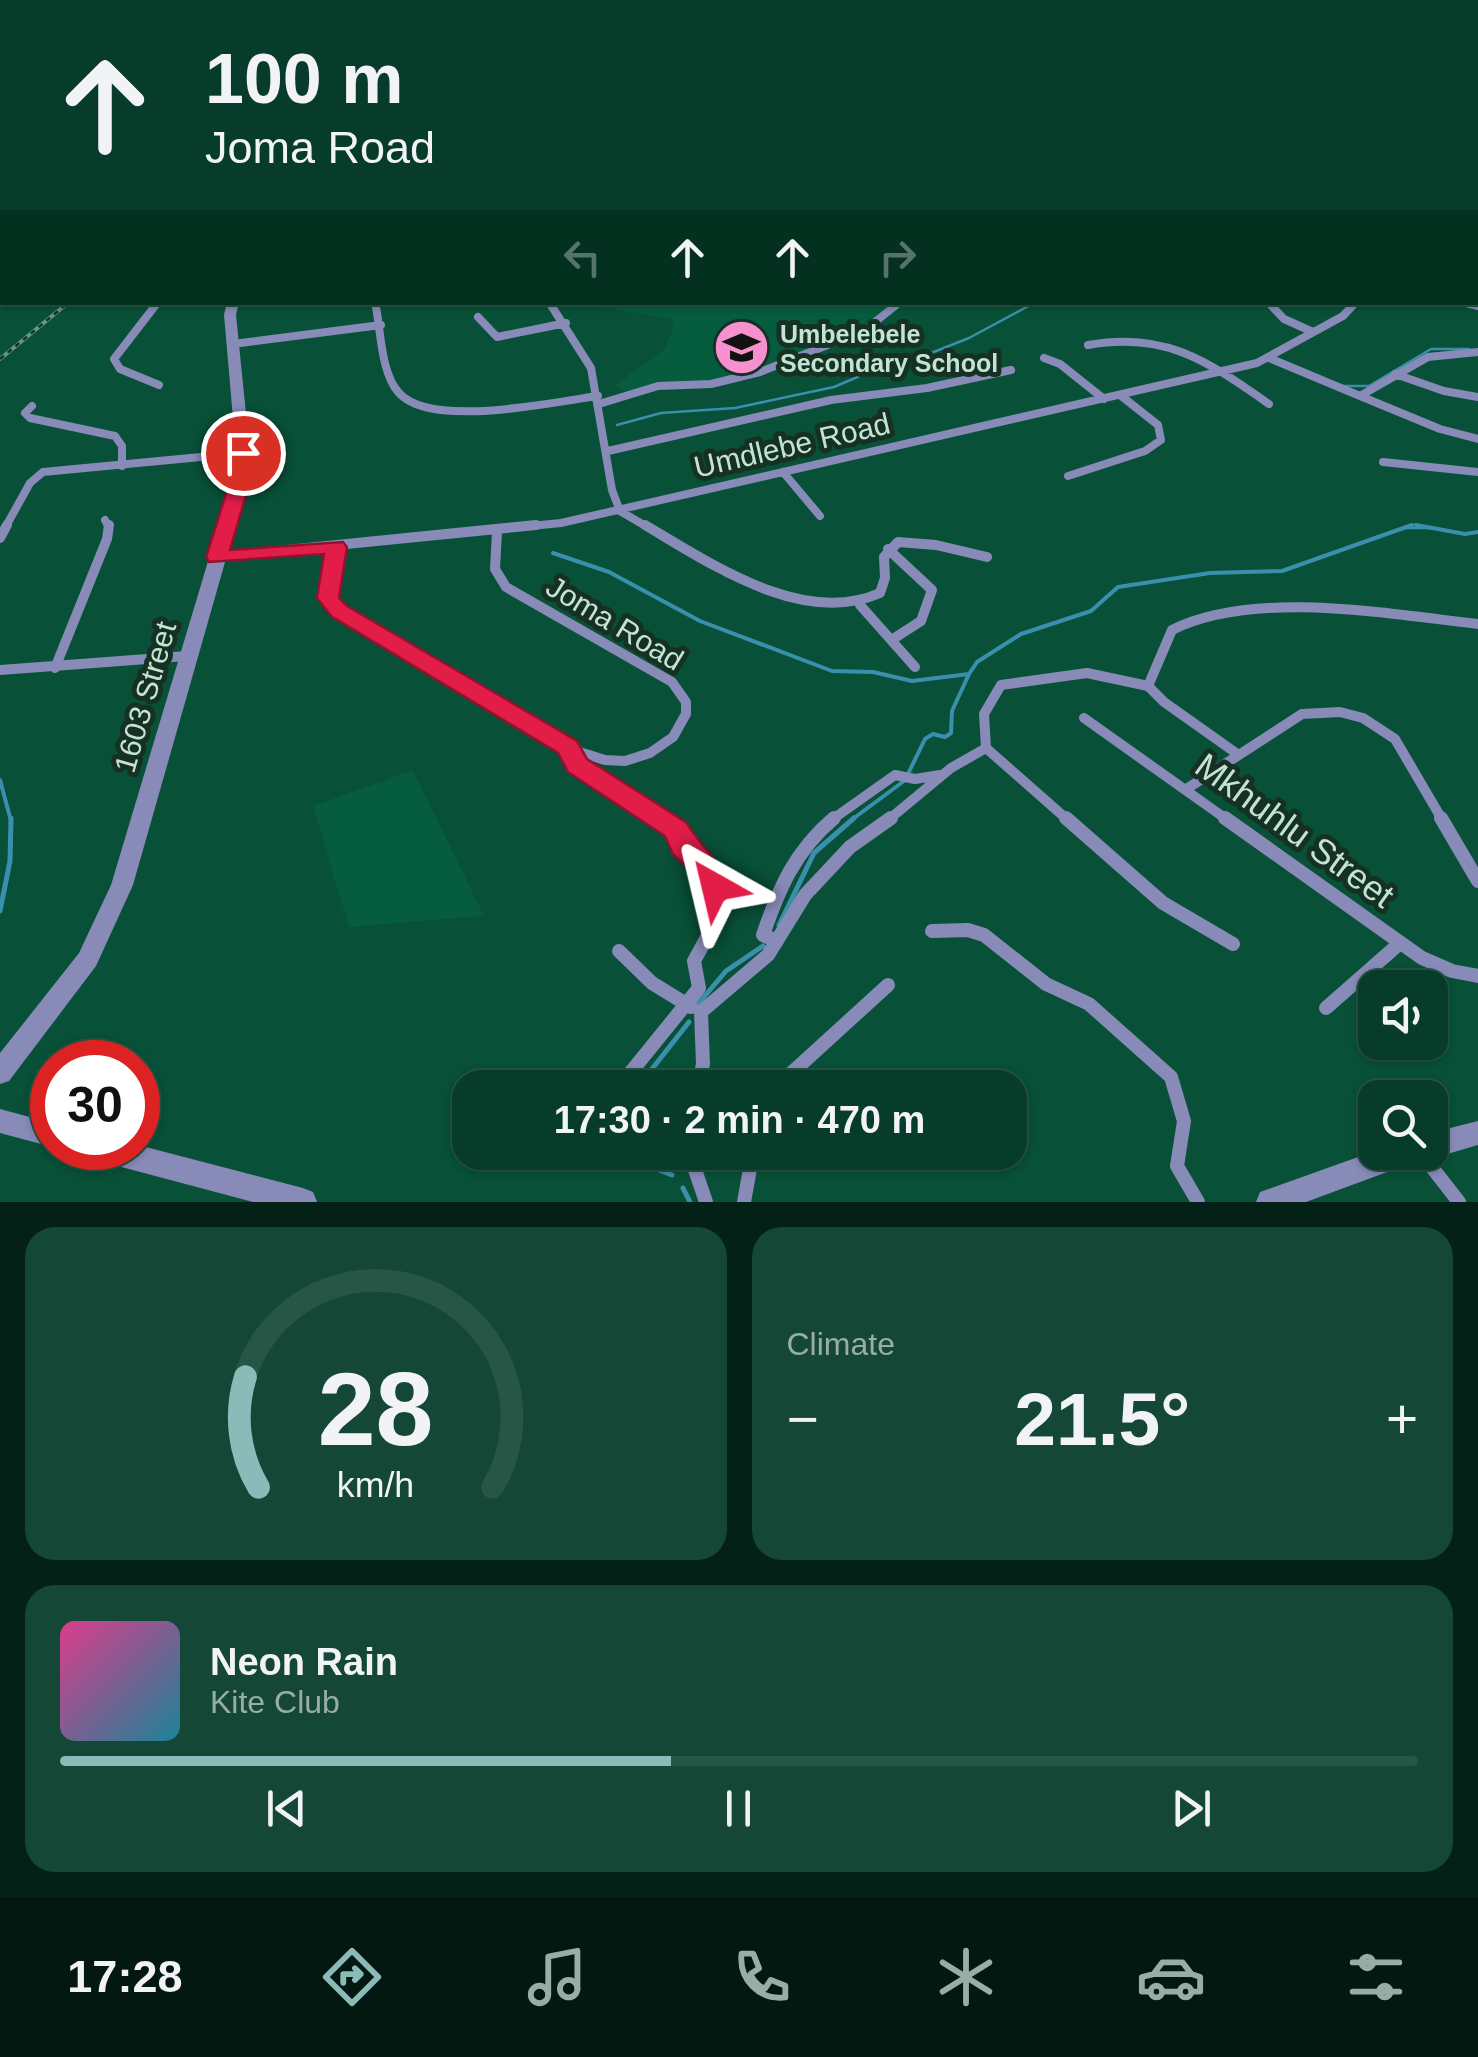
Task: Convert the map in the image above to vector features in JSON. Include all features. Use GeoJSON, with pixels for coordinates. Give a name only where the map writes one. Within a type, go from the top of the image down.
{"type":"FeatureCollection","features":[{"type":"Feature","properties":{"kind":"street"},"geometry":{"type":"LineString","coordinates":[[156,305],[114,359],[120,369],[159,385]]}},
{"type":"Feature","properties":{"kind":"street","name":"1603 Street"},"geometry":{"type":"LineString","coordinates":[[0,1073],[88,959],[122,885],[241,478],[243,453],[230,315],[232,305]]}},
{"type":"Feature","properties":{"kind":"street"},"geometry":{"type":"LineString","coordinates":[[376,305],[398,393],[416,404],[462,410],[599,400],[658,386],[711,384],[760,372],[865,330],[896,305]]}},
{"type":"Feature","properties":{"kind":"street"},"geometry":{"type":"LineString","coordinates":[[552,305],[592,368],[612,490],[620,511],[728,571],[813,604],[860,605],[874,598],[884,586],[883,560],[888,549],[898,542],[924,543],[987,557]]}},
{"type":"Feature","properties":{"kind":"street"},"geometry":{"type":"LineString","coordinates":[[1271,305],[1284,319],[1313,332]]}},
{"type":"Feature","properties":{"kind":"street","name":"Umdlebe Road"},"geometry":{"type":"LineString","coordinates":[[217,557],[497,532],[620,511],[1220,372],[1269,358],[1342,316],[1353,305]]}},
{"type":"Feature","properties":{"kind":"street"},"geometry":{"type":"LineString","coordinates":[[478,317],[497,337],[566,323]]}},
{"type":"Feature","properties":{"kind":"street"},"geometry":{"type":"LineString","coordinates":[[233,344],[381,324]]}},
{"type":"Feature","properties":{"kind":"street"},"geometry":{"type":"LineString","coordinates":[[1088,346],[1127,338],[1153,339],[1185,351],[1268,404]]}},
{"type":"Feature","properties":{"kind":"street"},"geometry":{"type":"LineString","coordinates":[[1360,396],[1433,352],[1478,352]]}},
{"type":"Feature","properties":{"kind":"street"},"geometry":{"type":"LineString","coordinates":[[1044,358],[1066,368],[1104,398]]}},
{"type":"Feature","properties":{"kind":"street"},"geometry":{"type":"LineString","coordinates":[[1269,358],[1440,429],[1478,439]]}},
{"type":"Feature","properties":{"kind":"street"},"geometry":{"type":"LineString","coordinates":[[608,451],[849,397],[927,388],[1012,370]]}},
{"type":"Feature","properties":{"kind":"street"},"geometry":{"type":"LineString","coordinates":[[1395,374],[1444,392],[1478,396]]}},
{"type":"Feature","properties":{"kind":"street"},"geometry":{"type":"LineString","coordinates":[[1068,476],[1146,451],[1161,440],[1158,425],[1120,395]]}},
{"type":"Feature","properties":{"kind":"street"},"geometry":{"type":"LineString","coordinates":[[32,406],[24,413],[30,418],[115,436],[122,446],[122,466]]}},
{"type":"Feature","properties":{"kind":"street"},"geometry":{"type":"LineString","coordinates":[[0,538],[38,475],[54,470],[243,453]]}},
{"type":"Feature","properties":{"kind":"street"},"geometry":{"type":"LineString","coordinates":[[1383,462],[1478,472]]}},
{"type":"Feature","properties":{"kind":"street"},"geometry":{"type":"LineString","coordinates":[[783,472],[820,516]]}},
{"type":"Feature","properties":{"kind":"street"},"geometry":{"type":"LineString","coordinates":[[55,668],[107,539],[109,526],[104,520]]}},
{"type":"Feature","properties":{"kind":"street","name":"Joma Road"},"geometry":{"type":"LineString","coordinates":[[336,547],[328,598],[339,611],[568,747],[612,762],[642,758],[673,738],[681,726],[686,704],[681,691],[654,670],[499,581],[494,568],[497,532]]}},
{"type":"Feature","properties":{"kind":"street"},"geometry":{"type":"LineString","coordinates":[[888,549],[932,590],[928,616],[914,629],[893,639]]}},
{"type":"Feature","properties":{"kind":"street"},"geometry":{"type":"LineString","coordinates":[[860,605],[915,666]]}},
{"type":"Feature","properties":{"kind":"street"},"geometry":{"type":"LineString","coordinates":[[1148,686],[1161,662],[1165,637],[1175,627],[1198,617],[1278,610],[1478,624]]}},
{"type":"Feature","properties":{"kind":"street"},"geometry":{"type":"LineString","coordinates":[[0,670],[187,656]]}},
{"type":"Feature","properties":{"kind":"street"},"geometry":{"type":"LineString","coordinates":[[1233,944],[1163,903],[986,748],[981,732],[985,710],[1006,683],[1087,673],[1148,686],[1164,702],[1236,753]]}},
{"type":"Feature","properties":{"kind":"street"},"geometry":{"type":"LineString","coordinates":[[1188,788],[1236,753],[1290,720],[1312,712],[1342,712],[1374,722],[1395,739],[1478,880]]}},
{"type":"Feature","properties":{"kind":"street","name":"Mkhuhlu Street"},"geometry":{"type":"LineString","coordinates":[[1084,718],[1188,788],[1400,943],[1435,964],[1478,976]]}},
{"type":"Feature","properties":{"kind":"street"},"geometry":{"type":"LineString","coordinates":[[568,747],[577,765],[677,830],[682,846],[710,870],[717,919],[694,961],[701,982],[694,1009],[702,1070]]}},
{"type":"Feature","properties":{"kind":"street"},"geometry":{"type":"LineString","coordinates":[[770,938],[826,870],[865,834],[916,800],[942,775],[986,748]]}},
{"type":"Feature","properties":{"kind":"street"},"geometry":{"type":"LineString","coordinates":[[635,1070],[694,1009],[759,964],[770,938],[788,863],[798,850],[854,802],[882,788],[895,774],[915,779],[942,775]]}},
{"type":"Feature","properties":{"kind":"street"},"geometry":{"type":"LineString","coordinates":[[932,931],[968,930],[984,935],[1046,984],[1089,1004],[1171,1077],[1184,1122],[1177,1166],[1198,1202]]}},
{"type":"Feature","properties":{"kind":"street"},"geometry":{"type":"LineString","coordinates":[[1326,1008],[1400,943]]}},
{"type":"Feature","properties":{"kind":"street"},"geometry":{"type":"LineString","coordinates":[[619,951],[626,963],[666,996],[694,1009]]}},
{"type":"Feature","properties":{"kind":"street"},"geometry":{"type":"LineString","coordinates":[[793,1070],[861,1015],[888,984]]}},
{"type":"Feature","properties":{"kind":"street"},"geometry":{"type":"LineString","coordinates":[[0,1121],[30,1129]]}},
{"type":"Feature","properties":{"kind":"street"},"geometry":{"type":"LineString","coordinates":[[1448,1141],[1478,1133]]}},
{"type":"Feature","properties":{"kind":"street"},"geometry":{"type":"LineString","coordinates":[[160,1164],[303,1202]]}},
{"type":"Feature","properties":{"kind":"street"},"geometry":{"type":"LineString","coordinates":[[695,1170],[706,1202]]}},
{"type":"Feature","properties":{"kind":"street"},"geometry":{"type":"LineString","coordinates":[[744,1202],[750,1170]]}},
{"type":"Feature","properties":{"kind":"street"},"geometry":{"type":"LineString","coordinates":[[1270,1202],[1358,1170]]}},
{"type":"Feature","properties":{"kind":"street"},"geometry":{"type":"LineString","coordinates":[[1434,1170],[1459,1202]]}},
{"type":"Feature","properties":{"kind":"shaded area","name":"Umbelebele Secondary School"},"geometry":{"type":"Polygon","coordinates":[[[891,305],[863,328],[766,369],[719,381],[629,393],[614,386],[665,349],[673,328],[672,319],[599,307],[891,305]]]}},
{"type":"Feature","properties":{"kind":"shaded area"},"geometry":{"type":"Polygon","coordinates":[[[413,770],[484,916],[349,927],[313,806],[413,770]]]}},
{"type":"Feature","properties":{"kind":"waterway"},"geometry":{"type":"LineString","coordinates":[[617,425],[661,413],[735,408],[834,387],[888,364],[926,355],[969,338],[1030,305]]}},
{"type":"Feature","properties":{"kind":"waterway"},"geometry":{"type":"LineString","coordinates":[[1344,386],[1369,386],[1431,349],[1469,349]]}},
{"type":"Feature","properties":{"kind":"waterway"},"geometry":{"type":"LineString","coordinates":[[969,674],[977,662],[1021,634],[1091,611],[1118,587],[1210,573],[1282,571],[1412,525]]}},
{"type":"Feature","properties":{"kind":"waterway"},"geometry":{"type":"LineString","coordinates":[[1416,525],[1465,534],[1478,532]]}},
{"type":"Feature","properties":{"kind":"waterway"},"geometry":{"type":"LineString","coordinates":[[1405,528],[1430,528]]}},
{"type":"Feature","properties":{"kind":"waterway"},"geometry":{"type":"LineString","coordinates":[[553,553],[609,572],[700,621],[832,671],[873,672],[912,681],[969,674]]}},
{"type":"Feature","properties":{"kind":"waterway"},"geometry":{"type":"LineString","coordinates":[[907,776],[925,739],[933,734],[945,737],[951,733],[952,711],[969,674]]}},
{"type":"Feature","properties":{"kind":"waterway"},"geometry":{"type":"LineString","coordinates":[[0,780],[11,821]]}},
{"type":"Feature","properties":{"kind":"waterway"},"geometry":{"type":"LineString","coordinates":[[854,818],[904,781]]}},
{"type":"Feature","properties":{"kind":"waterway"},"geometry":{"type":"LineString","coordinates":[[779,925],[814,853],[854,818]]}},
{"type":"Feature","properties":{"kind":"waterway"},"geometry":{"type":"LineString","coordinates":[[850,821],[854,818]]}},
{"type":"Feature","properties":{"kind":"waterway"},"geometry":{"type":"LineString","coordinates":[[0,911],[10,861],[11,821]]}},
{"type":"Feature","properties":{"kind":"waterway"},"geometry":{"type":"LineString","coordinates":[[698,1004],[726,971],[763,946]]}},
{"type":"Feature","properties":{"kind":"waterway"},"geometry":{"type":"LineString","coordinates":[[651,1070],[689,1022]]}},
{"type":"Feature","properties":{"kind":"waterway"},"geometry":{"type":"LineString","coordinates":[[659,1170],[672,1175]]}},
{"type":"Feature","properties":{"kind":"waterway"},"geometry":{"type":"LineString","coordinates":[[683,1188],[690,1202]]}},
{"type":"Feature","properties":{"kind":"railway"},"geometry":{"type":"LineString","coordinates":[[0,359],[65,305]]}},
{"type":"Feature","properties":{"kind":"place","name":"Umbelebele Secondary School"},"geometry":{"type":"Point","coordinates":[741,348]}},
{"type":"Feature","properties":{"kind":"route"},"geometry":{"type":"LineString","coordinates":[[243,453],[241,478],[217,557],[336,547],[328,598],[339,611],[568,747],[577,765],[677,830],[682,846],[710,870],[715,887]]}}]}
